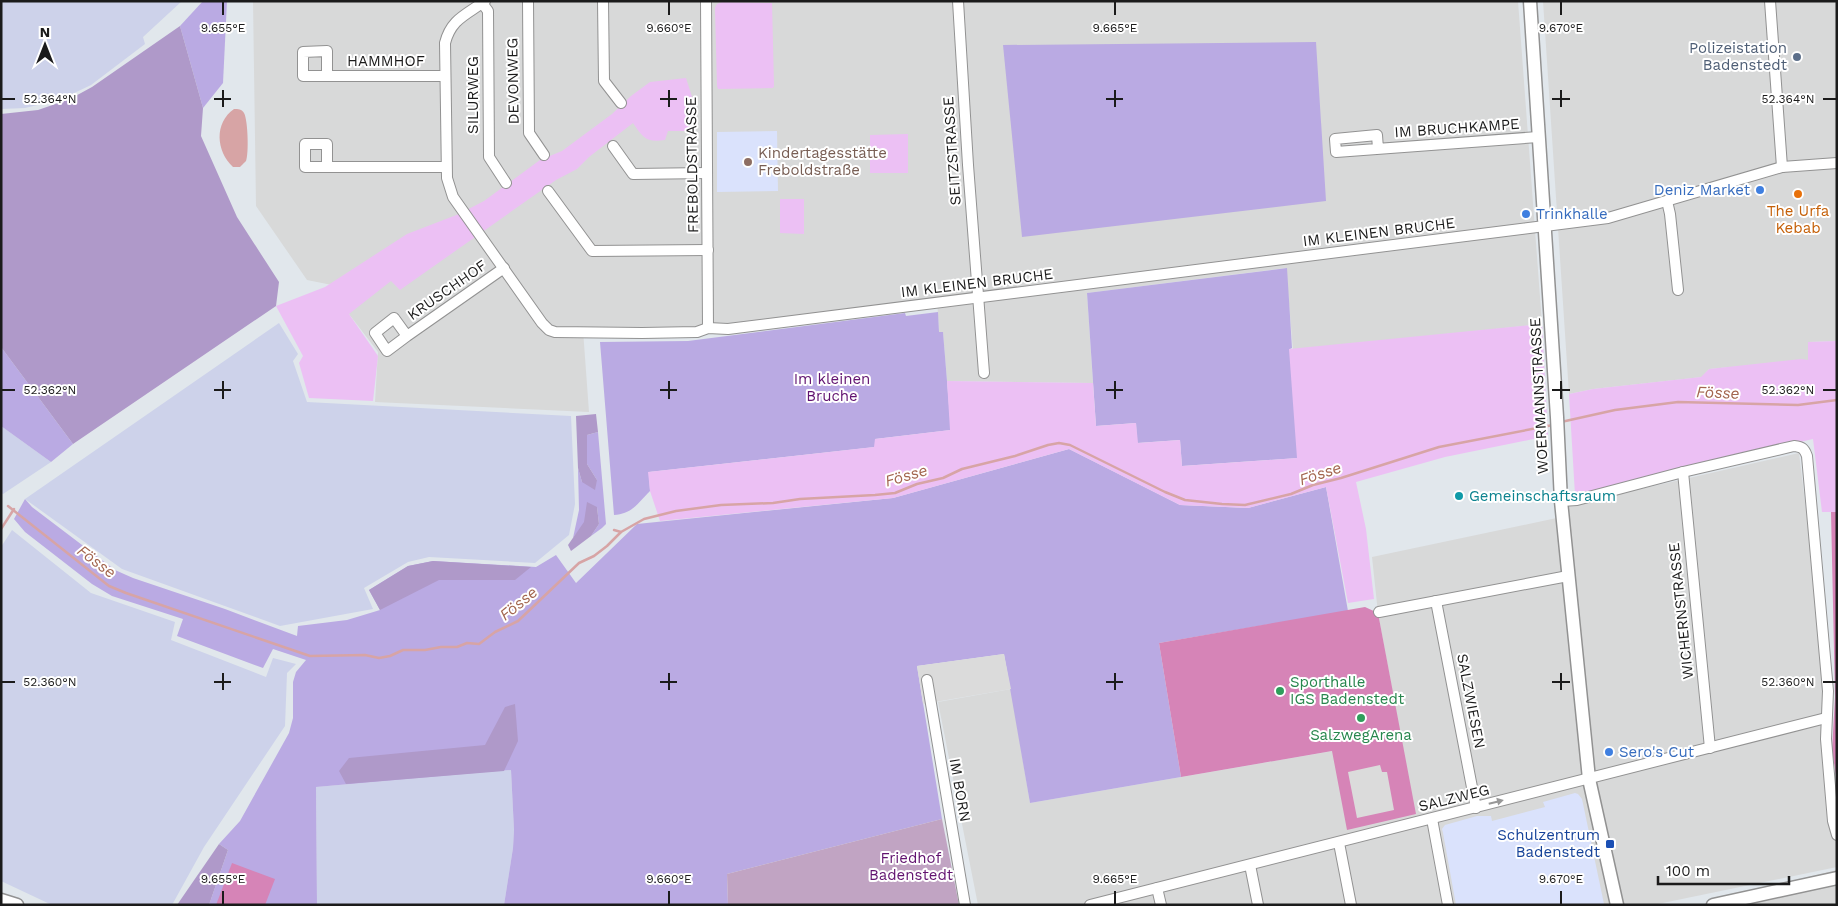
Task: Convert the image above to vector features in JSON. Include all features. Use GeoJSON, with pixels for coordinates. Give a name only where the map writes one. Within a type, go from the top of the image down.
{"type":"FeatureCollection","features":[{"type":"Feature","properties":{"kind":"street","name":"DEVONWEG"},"geometry":{"type":"LineString","coordinates":[[528,1],[529,133],[544,155]]}},
{"type":"Feature","properties":{"kind":"street"},"geometry":{"type":"LineString","coordinates":[[603,1],[604,81],[621,103]]}},
{"type":"Feature","properties":{"kind":"street","name":"FREBOLDSTRASSE"},"geometry":{"type":"LineString","coordinates":[[706,1],[708,328]]}},
{"type":"Feature","properties":{"kind":"street","name":"SEITZSTRASSE"},"geometry":{"type":"LineString","coordinates":[[958,1],[984,373]]}},
{"type":"Feature","properties":{"kind":"street","name":"WOERMANNSTRASSE"},"geometry":{"type":"LineString","coordinates":[[1530,1],[1558,417],[1561,501],[1568,576],[1589,779],[1617,905]]}},
{"type":"Feature","properties":{"kind":"street"},"geometry":{"type":"LineString","coordinates":[[1770,1],[1782,167]]}},
{"type":"Feature","properties":{"kind":"street","name":"IM KLEINEN BRUCHE"},"geometry":{"type":"LineString","coordinates":[[483,2],[470,5],[452,24],[445,43],[446,166],[449,188],[542,323],[549,330],[555,332],[687,332],[708,328],[728,329],[1608,218],[1782,167],[1837,163]]}},
{"type":"Feature","properties":{"kind":"street","name":"SILURWEG"},"geometry":{"type":"LineString","coordinates":[[483,2],[488,11],[489,157],[506,183]]}},
{"type":"Feature","properties":{"kind":"street","name":"HAMMHOF"},"geometry":{"type":"LineString","coordinates":[[328,76],[446,76]]}},
{"type":"Feature","properties":{"kind":"street","name":"IM BRUCHKAMPE"},"geometry":{"type":"LineString","coordinates":[[1378,149],[1538,137]]}},
{"type":"Feature","properties":{"kind":"street"},"geometry":{"type":"LineString","coordinates":[[613,146],[633,174],[707,173]]}},
{"type":"Feature","properties":{"kind":"street"},"geometry":{"type":"LineString","coordinates":[[327,167],[446,166]]}},
{"type":"Feature","properties":{"kind":"street"},"geometry":{"type":"LineString","coordinates":[[548,191],[592,251],[708,250]]}},
{"type":"Feature","properties":{"kind":"street"},"geometry":{"type":"LineString","coordinates":[[1667,201],[1678,290]]}},
{"type":"Feature","properties":{"kind":"street","name":"KRUSCHHOF"},"geometry":{"type":"LineString","coordinates":[[408,336],[504,268]]}},
{"type":"Feature","properties":{"kind":"street"},"geometry":{"type":"LineString","coordinates":[[1561,501],[1577,500],[1683,472],[1794,446],[1805,450],[1826,672],[1828,708],[1826,718],[1832,821],[1837,836]]}},
{"type":"Feature","properties":{"kind":"street","name":"WICHERNSTRASSE"},"geometry":{"type":"LineString","coordinates":[[1683,472],[1710,748]]}},
{"type":"Feature","properties":{"kind":"street"},"geometry":{"type":"LineString","coordinates":[[1379,612],[1568,576]]}},
{"type":"Feature","properties":{"kind":"street","name":"SALZWIESEN"},"geometry":{"type":"LineString","coordinates":[[1436,601],[1476,808]]}},
{"type":"Feature","properties":{"kind":"street","name":"IM BORN"},"geometry":{"type":"LineString","coordinates":[[927,680],[965,905]]}},
{"type":"Feature","properties":{"kind":"street","name":"SALZWEG"},"geometry":{"type":"LineString","coordinates":[[1090,905],[1826,718]]}},
{"type":"Feature","properties":{"kind":"street"},"geometry":{"type":"LineString","coordinates":[[1432,819],[1448,905]]}},
{"type":"Feature","properties":{"kind":"street"},"geometry":{"type":"LineString","coordinates":[[1339,842],[1351,905]]}},
{"type":"Feature","properties":{"kind":"street"},"geometry":{"type":"LineString","coordinates":[[1250,865],[1258,905]]}},
{"type":"Feature","properties":{"kind":"street"},"geometry":{"type":"LineString","coordinates":[[1713,905],[1757,900],[1837,878]]}},
{"type":"Feature","properties":{"kind":"street"},"geometry":{"type":"LineString","coordinates":[[1157,888],[1160,905]]}},
{"type":"Feature","properties":{"kind":"street"},"geometry":{"type":"LineString","coordinates":[[1,900],[17,905]]}},
{"type":"Feature","properties":{"kind":"shaded area"},"geometry":{"type":"Polygon","coordinates":[[[1,1],[182,1],[143,37],[145,44],[91,85],[50,102],[25,108],[1,109],[1,1]]]}},
{"type":"Feature","properties":{"kind":"shaded area"},"geometry":{"type":"Polygon","coordinates":[[[253,1],[1518,1],[1542,324],[1293,350],[1286,268],[1087,293],[1093,383],[947,381],[943,332],[939,332],[937,299],[710,329],[583,330],[589,412],[375,402],[378,352],[349,314],[332,285],[307,280],[256,206],[253,1]]]}},
{"type":"Feature","properties":{"kind":"shaded area"},"geometry":{"type":"Polygon","coordinates":[[[1543,1],[1837,1],[1837,341],[1808,342],[1809,360],[1709,369],[1702,377],[1593,389],[1569,394],[1543,1]]]}},
{"type":"Feature","properties":{"kind":"shaded area"},"geometry":{"type":"Polygon","coordinates":[[[722,2],[772,3],[773,88],[718,89],[715,8],[717,4],[722,2]]]}},
{"type":"Feature","properties":{"kind":"shaded area"},"geometry":{"type":"Polygon","coordinates":[[[180,26],[203,108],[201,136],[237,217],[279,282],[276,306],[73,444],[1,347],[1,114],[38,110],[70,99],[92,87],[180,26]]]}},
{"type":"Feature","properties":{"kind":"shaded area"},"geometry":{"type":"Polygon","coordinates":[[[686,78],[693,100],[693,131],[668,131],[665,140],[654,141],[643,136],[633,123],[589,157],[577,169],[556,180],[400,290],[391,281],[349,314],[378,356],[373,401],[309,398],[299,363],[303,356],[276,306],[325,287],[407,234],[459,214],[484,201],[540,160],[562,151],[612,114],[631,96],[650,82],[686,78]]]}},
{"type":"Feature","properties":{"kind":"shaded area"},"geometry":{"type":"Polygon","coordinates":[[[234,109],[243,112],[247,129],[247,157],[240,167],[233,167],[227,160],[223,153],[220,137],[220,129],[223,122],[234,109]]]}},
{"type":"Feature","properties":{"kind":"shaded area","name":"Kindertagesstätte Freboldstraße"},"geometry":{"type":"Polygon","coordinates":[[[777,131],[778,191],[717,192],[717,132],[777,131]]]}},
{"type":"Feature","properties":{"kind":"shaded area"},"geometry":{"type":"Polygon","coordinates":[[[908,134],[908,173],[870,173],[870,135],[908,134]]]}},
{"type":"Feature","properties":{"kind":"shaded area"},"geometry":{"type":"Polygon","coordinates":[[[780,199],[804,199],[804,234],[780,233],[780,199]]]}},
{"type":"Feature","properties":{"kind":"shaded area"},"geometry":{"type":"Polygon","coordinates":[[[279,323],[298,354],[293,361],[307,402],[571,416],[575,504],[569,535],[535,563],[429,557],[408,562],[364,588],[373,609],[280,626],[122,569],[25,499],[279,323]]]}},
{"type":"Feature","properties":{"kind":"shaded area"},"geometry":{"type":"Polygon","coordinates":[[[1542,324],[1548,436],[1445,457],[1356,482],[1366,529],[1374,599],[1348,603],[1326,487],[1248,508],[1180,505],[1069,449],[893,498],[660,521],[650,491],[648,472],[874,447],[875,439],[950,430],[947,381],[1093,383],[1096,426],[1136,423],[1138,443],[1180,440],[1182,466],[1297,458],[1289,349],[1542,324]]]}},
{"type":"Feature","properties":{"kind":"shaded area"},"geometry":{"type":"Polygon","coordinates":[[[1837,341],[1837,512],[1822,512],[1813,439],[1575,495],[1569,394],[1593,389],[1701,377],[1709,369],[1801,359],[1808,360],[1808,342],[1837,341]]]}},
{"type":"Feature","properties":{"kind":"shaded area"},"geometry":{"type":"Polygon","coordinates":[[[596,414],[598,432],[587,435],[587,464],[597,480],[595,490],[582,482],[578,468],[576,416],[596,414]]]}},
{"type":"Feature","properties":{"kind":"shaded area"},"geometry":{"type":"Polygon","coordinates":[[[1,426],[51,462],[3,494],[1,493],[1,426]]]}},
{"type":"Feature","properties":{"kind":"shaded area"},"geometry":{"type":"Polygon","coordinates":[[[1799,453],[1828,691],[1837,837],[1837,867],[1653,905],[978,905],[938,702],[1011,689],[1030,803],[1333,751],[1348,829],[1415,813],[1378,613],[1372,557],[1566,516],[1566,506],[1799,453]]]}},
{"type":"Feature","properties":{"kind":"shaded area"},"geometry":{"type":"Polygon","coordinates":[[[587,502],[597,507],[599,524],[591,536],[571,551],[568,545],[584,522],[587,502]]]}},
{"type":"Feature","properties":{"kind":"shaded area"},"geometry":{"type":"Polygon","coordinates":[[[1831,512],[1837,512],[1837,781],[1832,751],[1835,697],[1831,512]]]}},
{"type":"Feature","properties":{"kind":"shaded area"},"geometry":{"type":"Polygon","coordinates":[[[12,530],[91,593],[175,622],[171,640],[266,677],[273,658],[296,664],[287,673],[285,726],[204,847],[172,905],[52,905],[1,881],[1,547],[12,530]]]}},
{"type":"Feature","properties":{"kind":"shaded area"},"geometry":{"type":"Polygon","coordinates":[[[433,561],[531,567],[515,580],[439,580],[380,610],[369,590],[408,566],[433,561]]]}},
{"type":"Feature","properties":{"kind":"shaded area","name":"Sporthalle IGS Badenstedt"},"geometry":{"type":"Polygon","coordinates":[[[1365,607],[1378,613],[1416,814],[1347,830],[1332,751],[1181,777],[1159,643],[1365,607]]]}},
{"type":"Feature","properties":{"kind":"shaded area"},"geometry":{"type":"Polygon","coordinates":[[[1004,654],[1011,689],[923,704],[917,666],[1004,654]]]}},
{"type":"Feature","properties":{"kind":"shaded area"},"geometry":{"type":"Polygon","coordinates":[[[515,704],[518,741],[504,771],[346,784],[339,771],[349,758],[485,745],[505,707],[515,704]]]}},
{"type":"Feature","properties":{"kind":"shaded area"},"geometry":{"type":"Polygon","coordinates":[[[1380,765],[1382,772],[1387,772],[1394,810],[1357,818],[1348,772],[1380,765]]]}},
{"type":"Feature","properties":{"kind":"shaded area"},"geometry":{"type":"Polygon","coordinates":[[[511,770],[514,830],[504,905],[317,905],[316,787],[511,770]]]}},
{"type":"Feature","properties":{"kind":"shaded area"},"geometry":{"type":"Polygon","coordinates":[[[1575,793],[1582,799],[1604,904],[1456,905],[1442,829],[1445,825],[1477,816],[1491,816],[1492,821],[1545,807],[1543,802],[1575,793]]]}},
{"type":"Feature","properties":{"kind":"shaded area"},"geometry":{"type":"Polygon","coordinates":[[[219,844],[228,850],[209,905],[177,905],[219,844]]]}},
{"type":"Feature","properties":{"kind":"shaded area"},"geometry":{"type":"Polygon","coordinates":[[[232,863],[275,879],[265,905],[216,905],[232,863]]]}},
{"type":"Feature","properties":{"kind":"shaded area"},"geometry":{"type":"Polygon","coordinates":[[[1837,870],[1837,905],[1732,905],[1808,877],[1837,870]]]}},
{"type":"Feature","properties":{"kind":"green space"},"geometry":{"type":"Polygon","coordinates":[[[203,1],[227,1],[223,83],[203,108],[180,26],[203,1]]]}},
{"type":"Feature","properties":{"kind":"green space"},"geometry":{"type":"Polygon","coordinates":[[[1316,42],[1326,201],[1022,237],[1003,45],[1316,42]]]}},
{"type":"Feature","properties":{"kind":"green space"},"geometry":{"type":"Polygon","coordinates":[[[1287,268],[1292,348],[1290,349],[1298,458],[1182,466],[1180,440],[1137,443],[1136,423],[1096,426],[1087,293],[1287,268]]]}},
{"type":"Feature","properties":{"kind":"green space","name":"Im kleinen Bruche"},"geometry":{"type":"Polygon","coordinates":[[[938,312],[939,332],[943,332],[951,430],[875,439],[875,447],[649,472],[650,491],[626,513],[614,515],[600,342],[688,341],[905,313],[906,316],[938,312]]]}},
{"type":"Feature","properties":{"kind":"green space"},"geometry":{"type":"Polygon","coordinates":[[[1,347],[73,444],[51,462],[1,426],[1,347]]]}},
{"type":"Feature","properties":{"kind":"green space"},"geometry":{"type":"Polygon","coordinates":[[[598,432],[606,524],[591,536],[599,524],[597,507],[573,538],[579,510],[578,468],[582,482],[597,480],[587,464],[587,435],[598,432]]]}},
{"type":"Feature","properties":{"kind":"green space"},"geometry":{"type":"Polygon","coordinates":[[[1069,449],[1180,505],[1248,508],[1326,487],[1348,611],[1159,643],[1181,777],[1030,803],[1004,654],[917,666],[942,819],[727,874],[728,905],[504,905],[514,830],[511,770],[316,787],[317,905],[209,905],[228,850],[219,844],[240,821],[289,733],[293,718],[293,682],[296,672],[306,660],[273,649],[263,668],[177,636],[183,619],[112,596],[92,584],[25,532],[14,519],[25,499],[32,507],[115,570],[297,636],[298,626],[347,620],[380,610],[369,590],[408,566],[433,561],[536,567],[556,555],[576,583],[637,524],[893,498],[1069,449]]]}},
{"type":"Feature","properties":{"kind":"green space","name":"Friedhof Badenstedt"},"geometry":{"type":"Polygon","coordinates":[[[942,819],[959,905],[728,905],[727,874],[942,819]]]}},
{"type":"Feature","properties":{"kind":"waterway","name":"Fösse"},"geometry":{"type":"LineString","coordinates":[[1561,422],[1615,410],[1678,402],[1798,405],[1837,400]]}},
{"type":"Feature","properties":{"kind":"waterway","name":"Fösse"},"geometry":{"type":"LineString","coordinates":[[8,506],[109,586],[126,593],[310,656],[365,655],[379,658],[390,656],[403,650],[457,647],[467,643],[479,644],[495,632],[518,621],[579,563],[594,556],[621,532],[644,519],[676,511],[721,505],[773,503],[800,499],[895,493],[917,484],[943,478],[962,469],[1059,443],[1070,445],[1185,500],[1245,505],[1291,494],[1313,485],[1439,447],[1553,425]]}},
{"type":"Feature","properties":{"kind":"waterway"},"geometry":{"type":"LineString","coordinates":[[1,529],[14,509]]}},
{"type":"Feature","properties":{"kind":"waterway","name":"Fösse"},"geometry":{"type":"LineString","coordinates":[[614,530],[621,532]]}},
{"type":"Feature","properties":{"kind":"place","name":"Polizeistation Badenstedt"},"geometry":{"type":"Point","coordinates":[1797,57]}},
{"type":"Feature","properties":{"kind":"place","name":"Kindertagesstätte Freboldstraße"},"geometry":{"type":"Point","coordinates":[748,162]}},
{"type":"Feature","properties":{"kind":"place","name":"Deniz Market"},"geometry":{"type":"Point","coordinates":[1760,190]}},
{"type":"Feature","properties":{"kind":"place","name":"The Urfa Kebab"},"geometry":{"type":"Point","coordinates":[1798,194]}},
{"type":"Feature","properties":{"kind":"place","name":"Trinkhalle"},"geometry":{"type":"Point","coordinates":[1526,214]}},
{"type":"Feature","properties":{"kind":"place","name":"Gemeinschaftsraum"},"geometry":{"type":"Point","coordinates":[1459,496]}},
{"type":"Feature","properties":{"kind":"place","name":"Sporthalle IGS Badenstedt"},"geometry":{"type":"Point","coordinates":[1280,691]}},
{"type":"Feature","properties":{"kind":"place","name":"SalzwegArena"},"geometry":{"type":"Point","coordinates":[1361,718]}},
{"type":"Feature","properties":{"kind":"place","name":"Sero's Cut"},"geometry":{"type":"Point","coordinates":[1609,752]}},
{"type":"Feature","properties":{"kind":"place","name":"Schulzentrum Badenstedt"},"geometry":{"type":"Point","coordinates":[1610,844]}}]}
